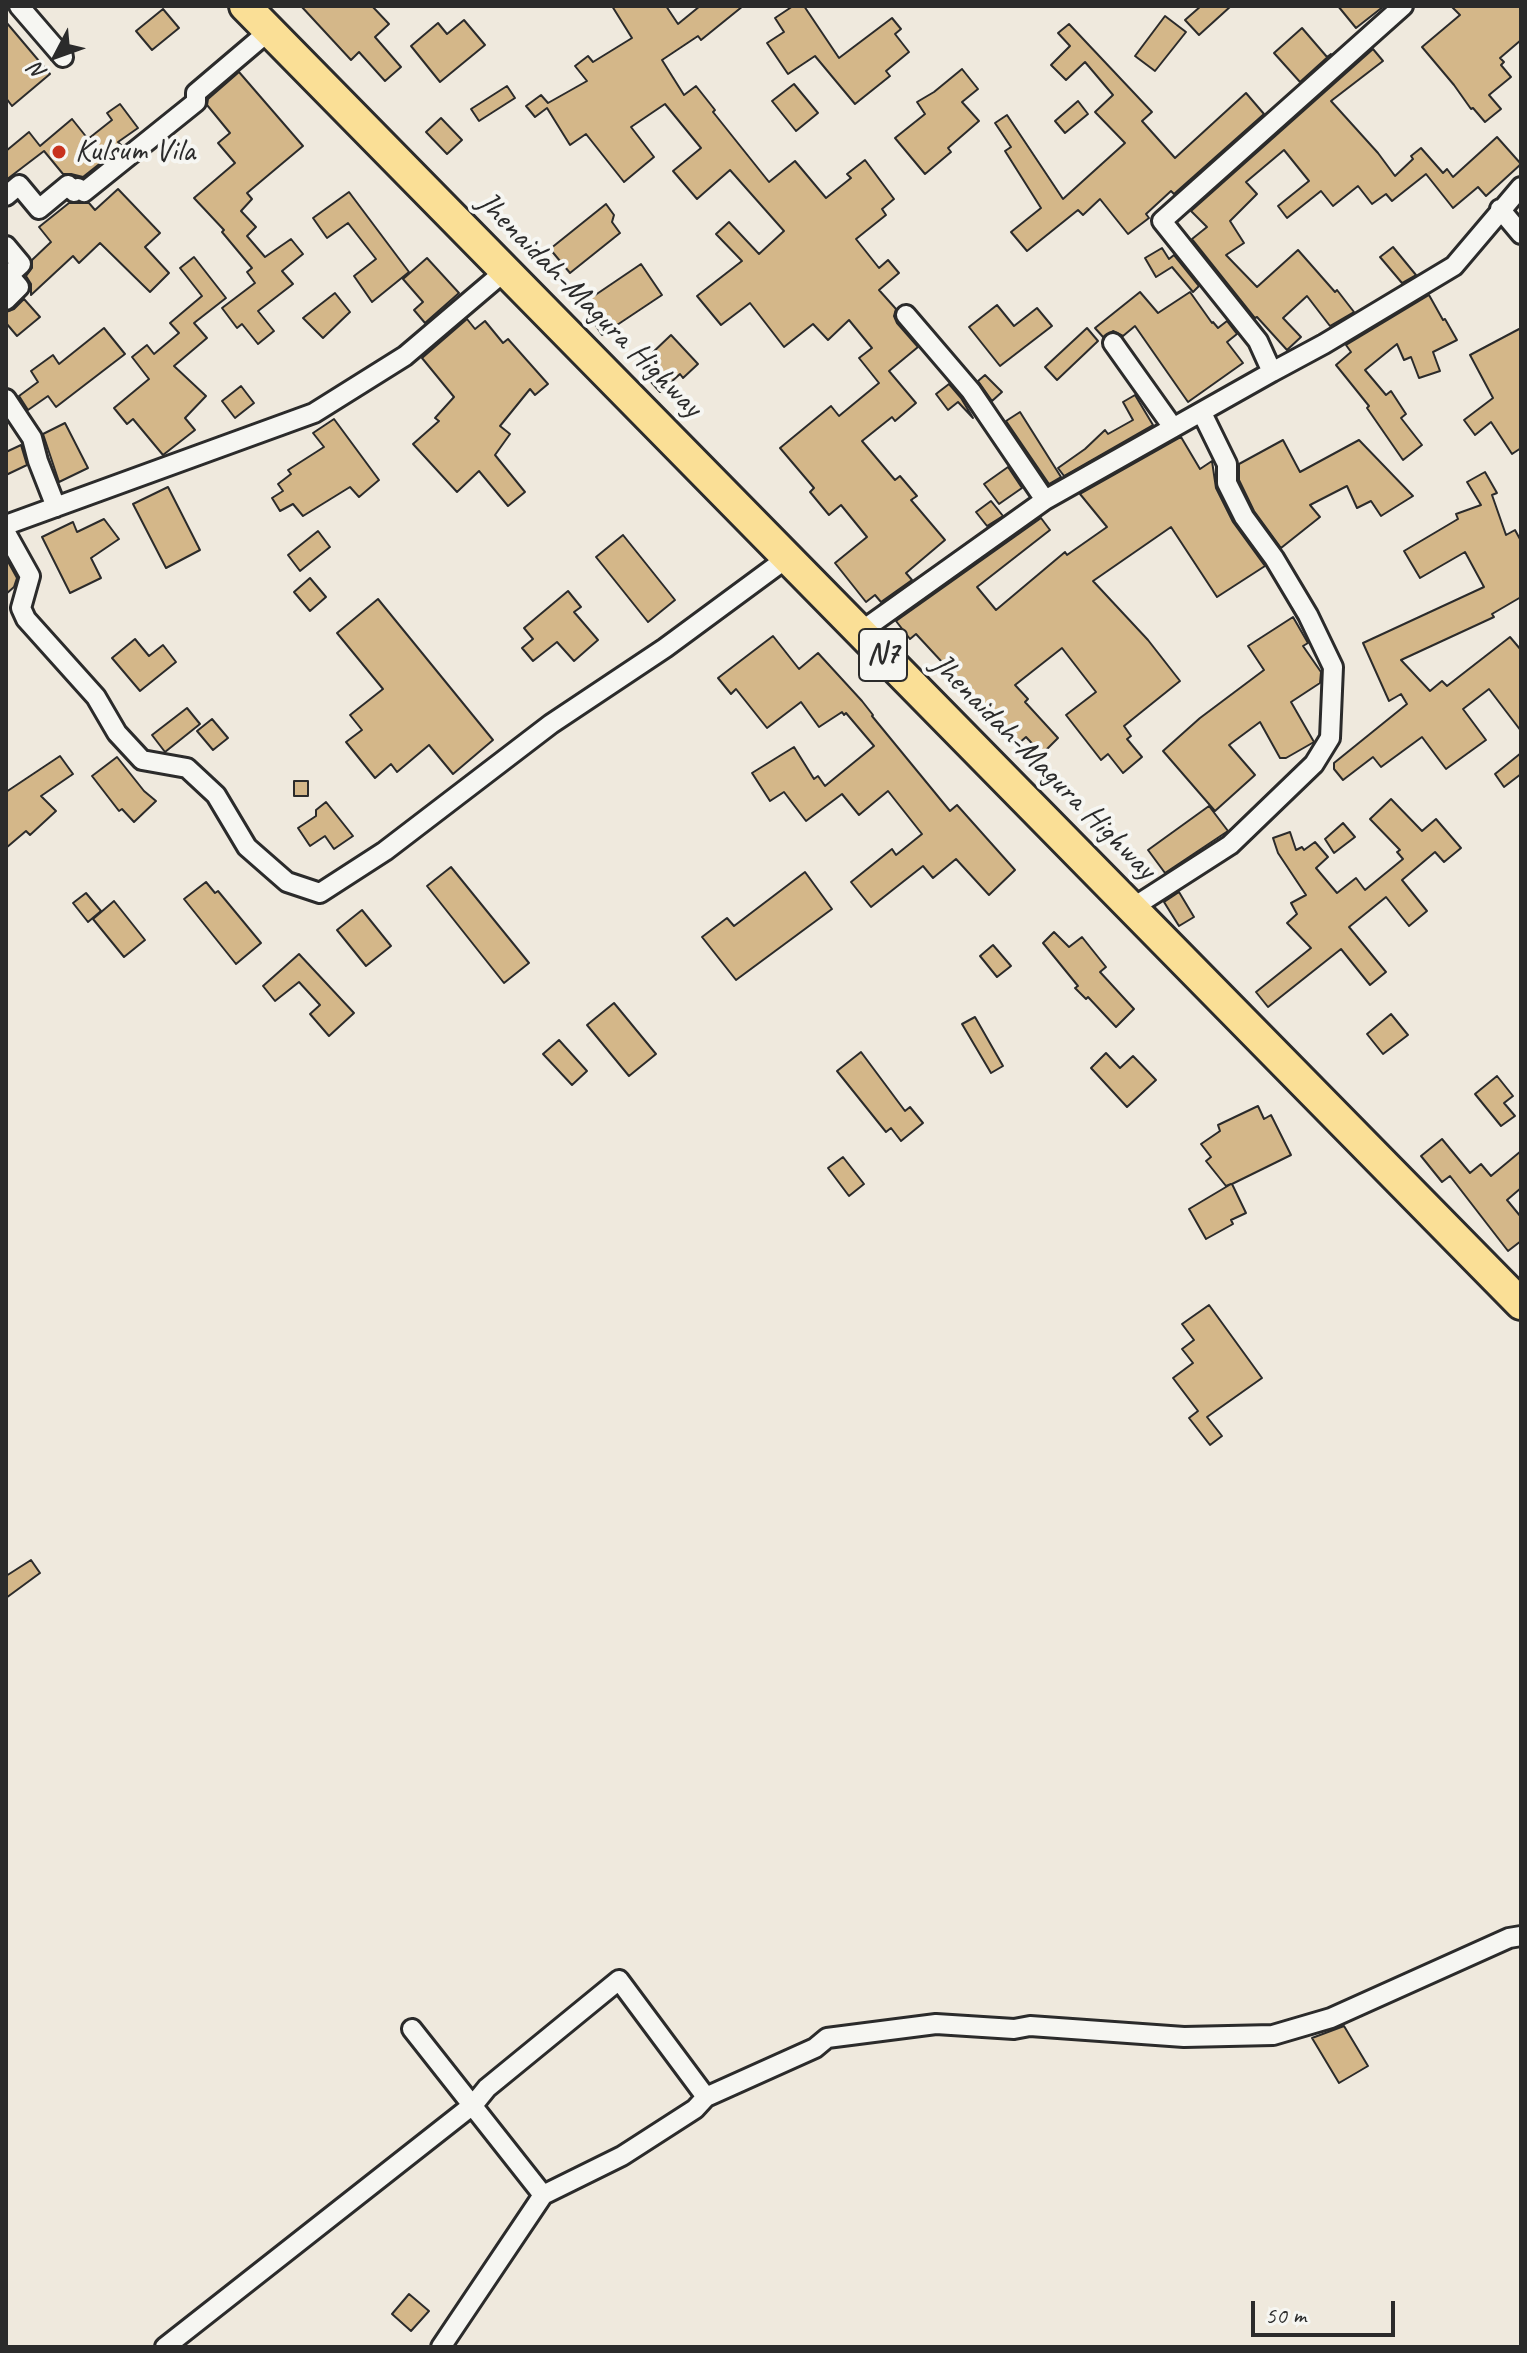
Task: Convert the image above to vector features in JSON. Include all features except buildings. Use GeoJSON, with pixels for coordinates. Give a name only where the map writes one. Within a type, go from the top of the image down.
{"type":"FeatureCollection","features":[{"type":"Feature","properties":{"kind":"highway","name":"Jhenaidah-Magura Highway"},"geometry":{"type":"LineString","coordinates":[[245,6],[1521,1304]]}},
{"type":"Feature","properties":{"kind":"street"},"geometry":{"type":"LineString","coordinates":[[6,14],[18,6],[63,57]]}},
{"type":"Feature","properties":{"kind":"street"},"geometry":{"type":"LineString","coordinates":[[1272,372],[1258,341],[1162,221],[1403,6]]}},
{"type":"Feature","properties":{"kind":"street"},"geometry":{"type":"LineString","coordinates":[[6,196],[19,185],[39,209],[68,185],[74,192],[78,188],[84,192],[178,118],[196,102],[196,93],[269,31]]}},
{"type":"Feature","properties":{"kind":"street"},"geometry":{"type":"LineString","coordinates":[[860,632],[1045,500],[1349,329],[1454,266],[1521,187]]}},
{"type":"Feature","properties":{"kind":"street"},"geometry":{"type":"LineString","coordinates":[[1500,209],[1521,234]]}},
{"type":"Feature","properties":{"kind":"street"},"geometry":{"type":"LineString","coordinates":[[6,246],[21,264],[9,275],[19,287],[6,300]]}},
{"type":"Feature","properties":{"kind":"street"},"geometry":{"type":"LineString","coordinates":[[6,525],[314,413],[405,356],[505,271]]}},
{"type":"Feature","properties":{"kind":"street"},"geometry":{"type":"LineString","coordinates":[[906,315],[971,391],[1045,500]]}},
{"type":"Feature","properties":{"kind":"street"},"geometry":{"type":"LineString","coordinates":[[1113,343],[1172,426]]}},
{"type":"Feature","properties":{"kind":"street"},"geometry":{"type":"LineString","coordinates":[[6,399],[32,438],[56,507]]}},
{"type":"Feature","properties":{"kind":"street"},"geometry":{"type":"LineString","coordinates":[[1132,908],[1230,845],[1314,764],[1330,738],[1333,667],[1308,615],[1274,558],[1244,517],[1227,483],[1227,464],[1202,413]]}},
{"type":"Feature","properties":{"kind":"street"},"geometry":{"type":"LineString","coordinates":[[6,533],[30,576],[21,608],[26,619],[96,697],[117,733],[142,760],[187,768],[216,795],[247,847],[287,882],[320,893],[385,851],[551,724],[665,648],[787,558]]}},
{"type":"Feature","properties":{"kind":"street"},"geometry":{"type":"LineString","coordinates":[[441,2347],[543,2195],[622,2156],[695,2109],[706,2097],[815,2048],[827,2038],[936,2024],[1014,2029],[1030,2026],[1184,2037],[1273,2035],[1331,2018],[1509,1938],[1521,1936]]}},
{"type":"Feature","properties":{"kind":"street"},"geometry":{"type":"LineString","coordinates":[[165,2347],[474,2104],[487,2088],[619,1980],[706,2097]]}},
{"type":"Feature","properties":{"kind":"street"},"geometry":{"type":"LineString","coordinates":[[412,2029],[543,2195]]}},
{"type":"Feature","properties":{"kind":"place","name":"Kulsum Vila"},"geometry":{"type":"Point","coordinates":[59,152]}}]}
